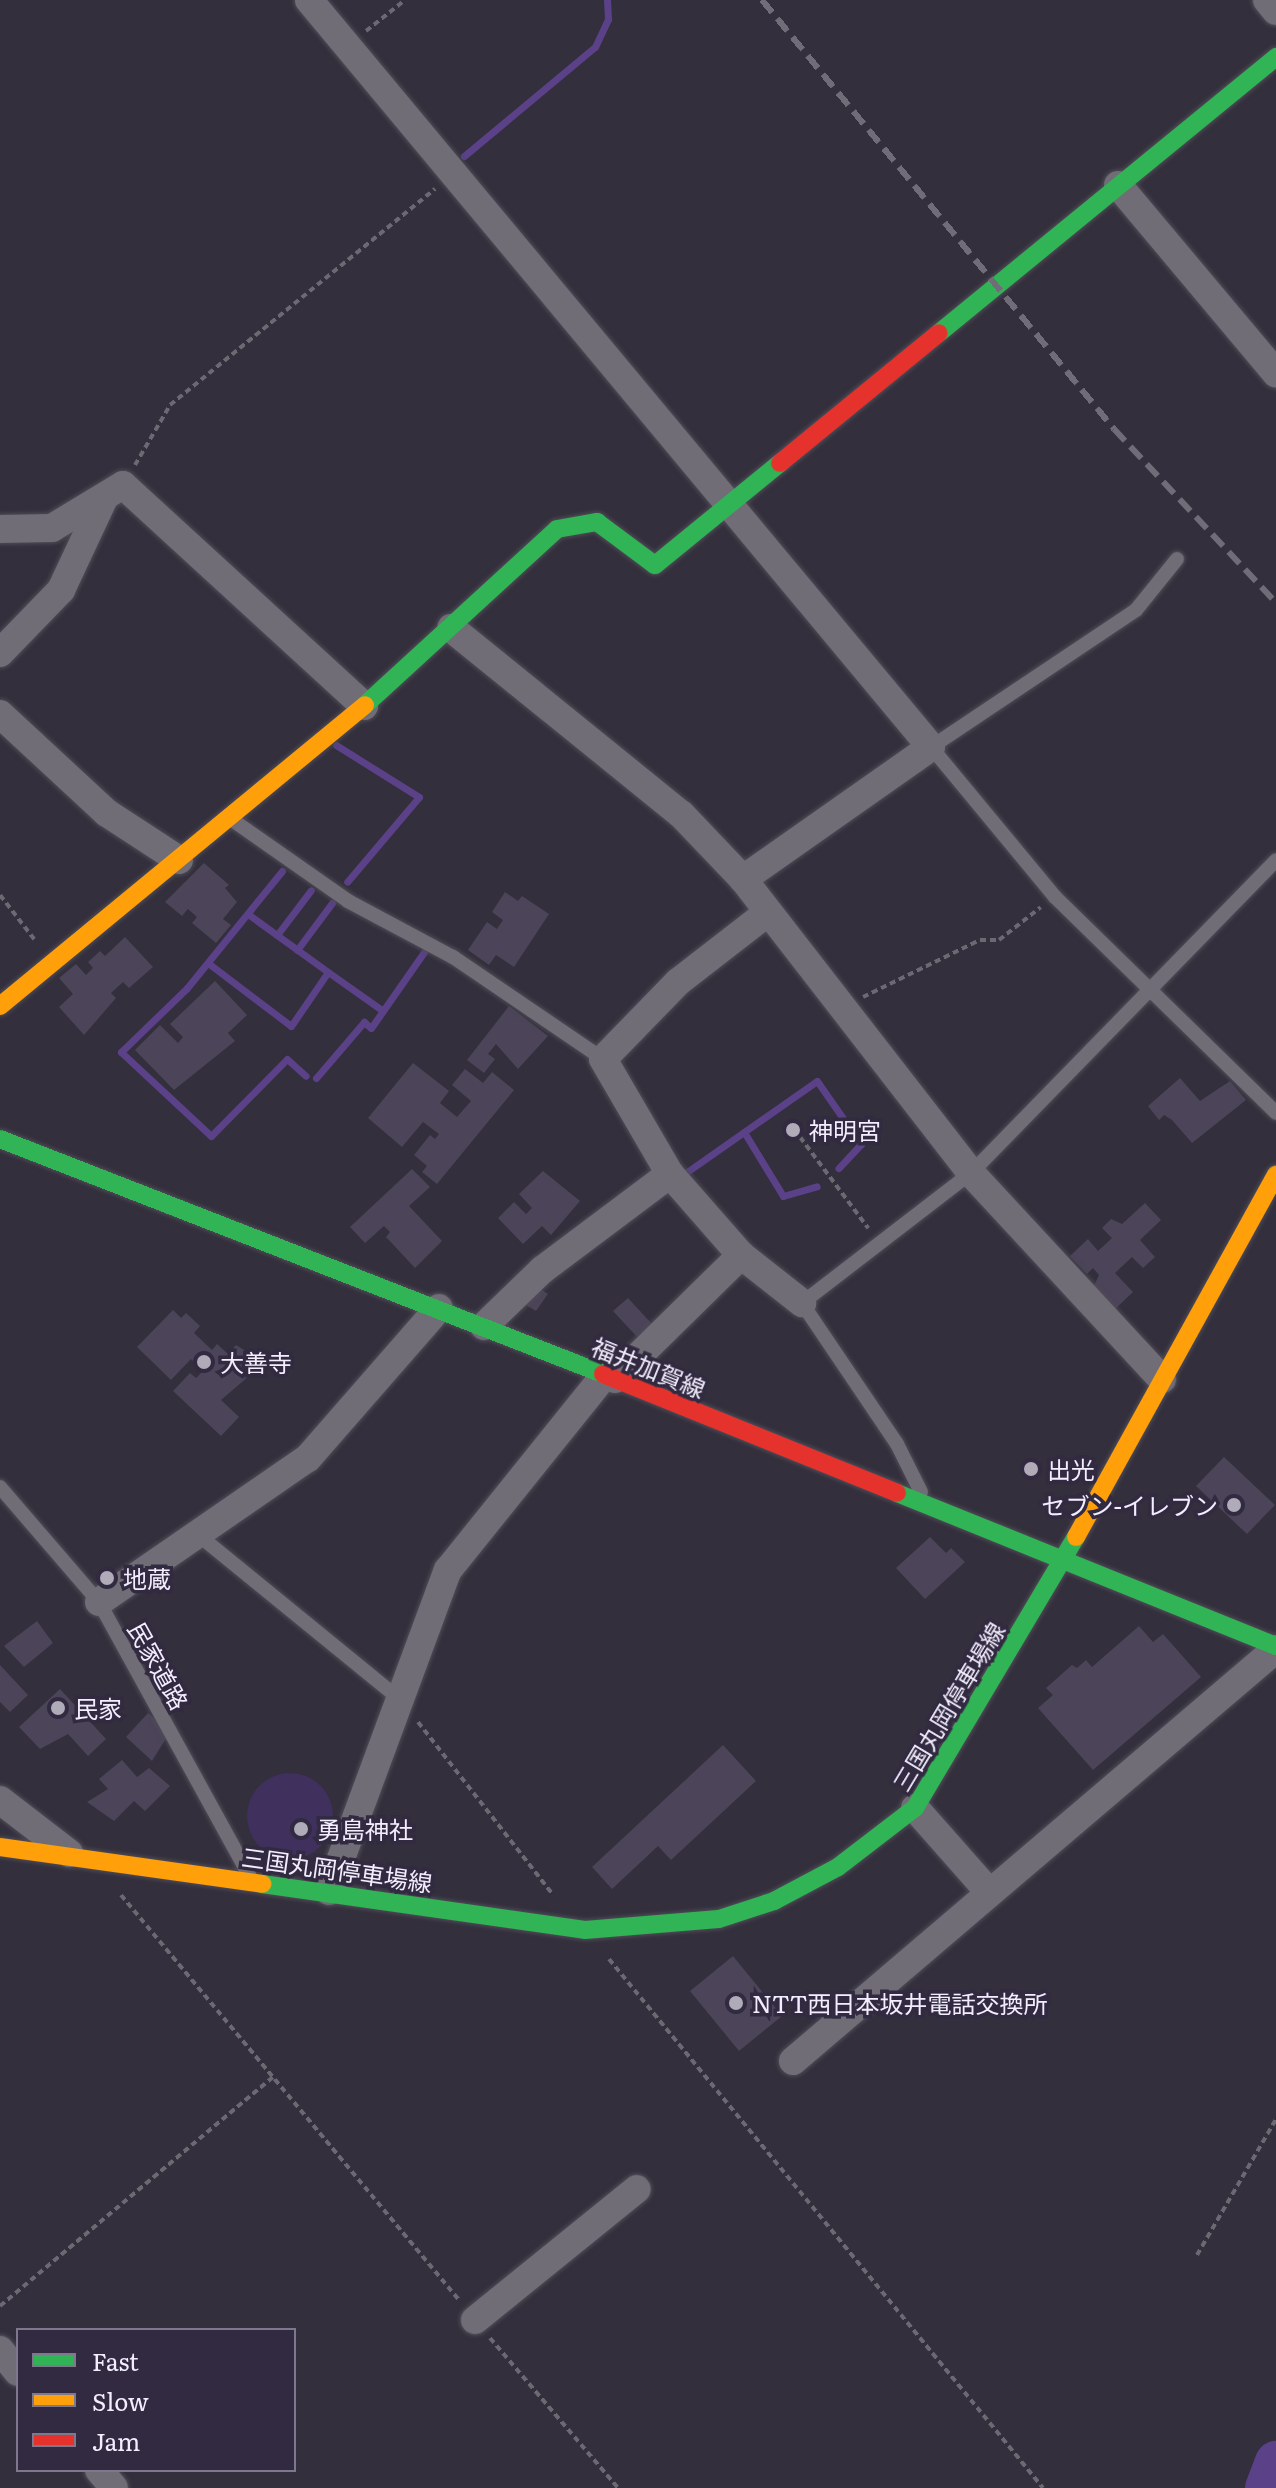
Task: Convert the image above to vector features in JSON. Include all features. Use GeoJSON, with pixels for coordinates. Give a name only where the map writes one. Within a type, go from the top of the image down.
{"type":"FeatureCollection","features":[{"type":"Feature","properties":{"kind":"main road"},"geometry":{"type":"LineString","coordinates":[[0,1006],[364,706],[557,529],[597,522],[655,565],[1276,57]]}},
{"type":"Feature","properties":{"kind":"main road","name":"福井加賀線"},"geometry":{"type":"LineString","coordinates":[[0,1139],[439,1308],[1064,1559],[1276,1648]]}},
{"type":"Feature","properties":{"kind":"main road","name":"三国丸岡停車場線"},"geometry":{"type":"LineString","coordinates":[[0,1847],[69,1853],[253,1883],[329,1891],[582,1929],[719,1919],[774,1901],[838,1867],[915,1808],[1064,1559],[1276,1175]]}},
{"type":"Feature","properties":{"kind":"street"},"geometry":{"type":"LineString","coordinates":[[309,0],[726,505],[931,747],[743,879]]}},
{"type":"Feature","properties":{"kind":"street"},"geometry":{"type":"LineString","coordinates":[[1267,0],[1276,11]]}},
{"type":"Feature","properties":{"kind":"street"},"geometry":{"type":"LineString","coordinates":[[1118,185],[1276,373]]}},
{"type":"Feature","properties":{"kind":"street"},"geometry":{"type":"LineString","coordinates":[[0,529],[52,528],[114,491]]}},
{"type":"Feature","properties":{"kind":"street"},"geometry":{"type":"LineString","coordinates":[[0,653],[61,590],[114,491]]}},
{"type":"Feature","properties":{"kind":"street"},"geometry":{"type":"LineString","coordinates":[[114,491],[364,706]]}},
{"type":"Feature","properties":{"kind":"street"},"geometry":{"type":"LineString","coordinates":[[451,628],[681,814],[743,879],[839,1008],[971,1173],[1162,1379]]}},
{"type":"Feature","properties":{"kind":"street"},"geometry":{"type":"LineString","coordinates":[[0,714],[107,813],[179,860]]}},
{"type":"Feature","properties":{"kind":"street"},"geometry":{"type":"LineString","coordinates":[[767,913],[678,982],[603,1059],[670,1174],[741,1255],[802,1303]]}},
{"type":"Feature","properties":{"kind":"street"},"geometry":{"type":"LineString","coordinates":[[484,1326],[542,1270],[670,1174]]}},
{"type":"Feature","properties":{"kind":"street"},"geometry":{"type":"LineString","coordinates":[[329,1891],[402,1701],[448,1570],[610,1377],[741,1255]]}},
{"type":"Feature","properties":{"kind":"street"},"geometry":{"type":"LineString","coordinates":[[99,1602],[308,1458],[439,1308]]}},
{"type":"Feature","properties":{"kind":"street"},"geometry":{"type":"LineString","coordinates":[[793,2061],[1276,1648]]}},
{"type":"Feature","properties":{"kind":"street"},"geometry":{"type":"LineString","coordinates":[[0,1800],[69,1853]]}},
{"type":"Feature","properties":{"kind":"street"},"geometry":{"type":"LineString","coordinates":[[915,1808],[989,1892]]}},
{"type":"Feature","properties":{"kind":"street"},"geometry":{"type":"LineString","coordinates":[[475,2320],[637,2189]]}},
{"type":"Feature","properties":{"kind":"street"},"geometry":{"type":"LineString","coordinates":[[0,2350],[16,2370]]}},
{"type":"Feature","properties":{"kind":"street"},"geometry":{"type":"LineString","coordinates":[[101,2472],[114,2488]]}},
{"type":"Feature","properties":{"kind":"lane"},"geometry":{"type":"LineString","coordinates":[[1177,559],[1136,610],[931,747],[1055,897],[1276,1113]]}},
{"type":"Feature","properties":{"kind":"lane"},"geometry":{"type":"LineString","coordinates":[[230,818],[348,901],[453,957],[603,1059]]}},
{"type":"Feature","properties":{"kind":"lane"},"geometry":{"type":"LineString","coordinates":[[926,1504],[897,1444],[802,1303],[971,1173],[1276,860]]}},
{"type":"Feature","properties":{"kind":"lane","name":"民家道路"},"geometry":{"type":"LineString","coordinates":[[0,1487],[99,1602],[253,1883]]}},
{"type":"Feature","properties":{"kind":"lane"},"geometry":{"type":"LineString","coordinates":[[195,1533],[402,1701]]}},
{"type":"Feature","properties":{"kind":"path"},"geometry":{"type":"LineString","coordinates":[[347,46],[405,0]]}},
{"type":"Feature","properties":{"kind":"path"},"geometry":{"type":"LineString","coordinates":[[114,491],[170,405],[452,175]]}},
{"type":"Feature","properties":{"kind":"path"},"geometry":{"type":"LineString","coordinates":[[0,895],[52,963]]}},
{"type":"Feature","properties":{"kind":"path"},"geometry":{"type":"LineString","coordinates":[[839,1008],[980,940],[999,940],[1055,897]]}},
{"type":"Feature","properties":{"kind":"path"},"geometry":{"type":"LineString","coordinates":[[800,1137],[881,1244]]}},
{"type":"Feature","properties":{"kind":"path"},"geometry":{"type":"LineString","coordinates":[[402,1701],[582,1929],[1043,2488]]}},
{"type":"Feature","properties":{"kind":"path"},"geometry":{"type":"LineString","coordinates":[[120,1893],[618,2488]]}},
{"type":"Feature","properties":{"kind":"path"},"geometry":{"type":"LineString","coordinates":[[0,2306],[273,2077]]}},
{"type":"Feature","properties":{"kind":"path"},"geometry":{"type":"LineString","coordinates":[[1197,2255],[1276,2119]]}},
{"type":"Feature","properties":{"kind":"shaded area"},"geometry":{"type":"Polygon","coordinates":[[[290,1773],[307,1776],[321,1785],[330,1799],[333,1816],[330,1833],[321,1847],[307,1856],[290,1859],[273,1856],[259,1847],[250,1833],[247,1816],[250,1799],[259,1785],[273,1776],[290,1773]]]}},
{"type":"Feature","properties":{"kind":"building"},"geometry":{"type":"Polygon","coordinates":[[[204,863],[229,885],[225,888],[237,902],[223,919],[231,925],[216,943],[192,923],[197,917],[188,909],[182,916],[165,902],[204,863]]]}},
{"type":"Feature","properties":{"kind":"building"},"geometry":{"type":"Polygon","coordinates":[[[505,892],[518,901],[522,896],[549,914],[514,967],[496,955],[489,965],[468,950],[487,922],[497,929],[503,920],[492,912],[505,892]]]}},
{"type":"Feature","properties":{"kind":"building"},"geometry":{"type":"Polygon","coordinates":[[[125,937],[153,967],[129,988],[123,982],[111,993],[116,998],[84,1035],[59,1007],[73,994],[59,978],[76,964],[86,975],[93,968],[88,962],[100,951],[105,956],[125,937]]]}},
{"type":"Feature","properties":{"kind":"building"},"geometry":{"type":"Polygon","coordinates":[[[215,981],[247,1015],[228,1033],[235,1041],[174,1090],[135,1050],[160,1025],[178,1043],[183,1037],[170,1024],[215,981]]]}},
{"type":"Feature","properties":{"kind":"building"},"geometry":{"type":"Polygon","coordinates":[[[509,1006],[548,1036],[518,1069],[496,1044],[488,1054],[495,1059],[484,1073],[467,1060],[509,1006]]]}},
{"type":"Feature","properties":{"kind":"building"},"geometry":{"type":"Polygon","coordinates":[[[413,1063],[449,1091],[440,1103],[457,1117],[471,1101],[452,1085],[465,1069],[483,1083],[492,1072],[514,1090],[437,1184],[422,1172],[427,1166],[414,1155],[430,1135],[435,1139],[439,1134],[423,1122],[402,1147],[368,1118],[413,1063]]]}},
{"type":"Feature","properties":{"kind":"building"},"geometry":{"type":"Polygon","coordinates":[[[1180,1078],[1200,1101],[1230,1081],[1246,1100],[1192,1143],[1172,1120],[1164,1115],[1159,1120],[1148,1106],[1180,1078]]]}},
{"type":"Feature","properties":{"kind":"building"},"geometry":{"type":"Polygon","coordinates":[[[793,1121],[802,1130],[793,1139],[784,1130],[793,1121]]]}},
{"type":"Feature","properties":{"kind":"building"},"geometry":{"type":"Polygon","coordinates":[[[412,1169],[430,1187],[409,1206],[442,1241],[415,1268],[386,1237],[390,1232],[384,1226],[365,1243],[350,1227],[412,1169]]]}},
{"type":"Feature","properties":{"kind":"building"},"geometry":{"type":"Polygon","coordinates":[[[543,1171],[580,1201],[551,1235],[542,1226],[523,1244],[498,1218],[514,1202],[526,1214],[532,1208],[519,1194],[543,1171]]]}},
{"type":"Feature","properties":{"kind":"building"},"geometry":{"type":"Polygon","coordinates":[[[1145,1203],[1161,1220],[1140,1240],[1155,1257],[1143,1268],[1132,1257],[1115,1273],[1133,1292],[1113,1311],[1092,1290],[1099,1275],[1093,1268],[1087,1274],[1070,1256],[1088,1239],[1098,1251],[1112,1238],[1102,1228],[1111,1219],[1122,1224],[1145,1203]]]}},
{"type":"Feature","properties":{"kind":"building"},"geometry":{"type":"Polygon","coordinates":[[[536,1286],[548,1294],[536,1311],[524,1304],[536,1286]]]}},
{"type":"Feature","properties":{"kind":"building"},"geometry":{"type":"Polygon","coordinates":[[[628,1298],[652,1324],[637,1337],[613,1311],[628,1298]]]}},
{"type":"Feature","properties":{"kind":"building"},"geometry":{"type":"Polygon","coordinates":[[[173,1310],[181,1318],[186,1313],[200,1326],[194,1333],[212,1350],[217,1344],[228,1354],[236,1345],[264,1363],[221,1400],[239,1417],[221,1436],[173,1391],[190,1373],[196,1378],[203,1371],[191,1359],[171,1380],[137,1347],[173,1310]]]}},
{"type":"Feature","properties":{"kind":"building"},"geometry":{"type":"Polygon","coordinates":[[[1224,1457],[1275,1505],[1247,1534],[1196,1486],[1224,1457]]]}},
{"type":"Feature","properties":{"kind":"building"},"geometry":{"type":"Polygon","coordinates":[[[930,1537],[946,1553],[951,1548],[965,1562],[925,1599],[896,1568],[930,1537]]]}},
{"type":"Feature","properties":{"kind":"building","name":"民家"},"geometry":{"type":"Polygon","coordinates":[[[37,1621],[53,1643],[24,1667],[4,1646],[37,1621]]]}},
{"type":"Feature","properties":{"kind":"building"},"geometry":{"type":"Polygon","coordinates":[[[1139,1626],[1153,1642],[1163,1634],[1201,1677],[1093,1770],[1038,1708],[1053,1695],[1046,1688],[1072,1665],[1077,1668],[1086,1660],[1092,1667],[1139,1626]]]}},
{"type":"Feature","properties":{"kind":"building","name":"民家"},"geometry":{"type":"Polygon","coordinates":[[[0,1665],[28,1695],[10,1712],[0,1702],[0,1665]]]}},
{"type":"Feature","properties":{"kind":"building","name":"民家"},"geometry":{"type":"Polygon","coordinates":[[[60,1689],[106,1739],[88,1756],[68,1734],[40,1749],[19,1727],[60,1689]]]}},
{"type":"Feature","properties":{"kind":"building","name":"民家"},"geometry":{"type":"Polygon","coordinates":[[[148,1713],[170,1732],[152,1761],[126,1737],[148,1713]]]}},
{"type":"Feature","properties":{"kind":"building"},"geometry":{"type":"Polygon","coordinates":[[[723,1745],[756,1781],[671,1860],[658,1846],[612,1889],[592,1867],[723,1745]]]}},
{"type":"Feature","properties":{"kind":"building","name":"民家"},"geometry":{"type":"Polygon","coordinates":[[[122,1760],[137,1777],[149,1768],[170,1786],[145,1811],[134,1801],[114,1821],[87,1802],[108,1789],[99,1779],[122,1760]]]}},
{"type":"Feature","properties":{"kind":"building","name":"NTT西日本坂井電話交換所"},"geometry":{"type":"Polygon","coordinates":[[[733,1956],[782,2016],[739,2051],[690,1991],[733,1956]]]}},
{"type":"Feature","properties":{"kind":"waterway"},"geometry":{"type":"LineString","coordinates":[[464,156],[595,47],[608,19],[607,0]]}},
{"type":"Feature","properties":{"kind":"waterway"},"geometry":{"type":"LineString","coordinates":[[336,745],[419,797],[347,882]]}},
{"type":"Feature","properties":{"kind":"waterway"},"geometry":{"type":"LineString","coordinates":[[282,871],[187,988],[121,1052],[211,1136],[287,1059],[306,1076]]}},
{"type":"Feature","properties":{"kind":"waterway"},"geometry":{"type":"LineString","coordinates":[[277,935],[311,890]]}},
{"type":"Feature","properties":{"kind":"waterway"},"geometry":{"type":"LineString","coordinates":[[297,950],[332,903]]}},
{"type":"Feature","properties":{"kind":"waterway"},"geometry":{"type":"LineString","coordinates":[[208,963],[291,1026],[328,972],[248,914]]}},
{"type":"Feature","properties":{"kind":"waterway"},"geometry":{"type":"LineString","coordinates":[[316,1078],[364,1022],[371,1028],[424,952]]}},
{"type":"Feature","properties":{"kind":"waterway"},"geometry":{"type":"LineString","coordinates":[[328,972],[383,1011]]}},
{"type":"Feature","properties":{"kind":"waterway"},"geometry":{"type":"LineString","coordinates":[[680,1171],[684,1174],[817,1081],[861,1144],[839,1168]]}},
{"type":"Feature","properties":{"kind":"waterway"},"geometry":{"type":"LineString","coordinates":[[744,1132],[783,1196],[817,1186]]}},
{"type":"Feature","properties":{"kind":"waterway"},"geometry":{"type":"LineString","coordinates":[[1266,2488],[1276,2462]]}},
{"type":"Feature","properties":{"kind":"railway"},"geometry":{"type":"LineString","coordinates":[[762,0],[1114,429],[1276,603]]}},
{"type":"Feature","properties":{"kind":"traffic: fast"},"geometry":{"type":"LineString","coordinates":[[939,333],[1276,57]]}},
{"type":"Feature","properties":{"kind":"traffic: fast"},"geometry":{"type":"LineString","coordinates":[[365,705],[557,529],[597,522],[655,565],[780,463]]}},
{"type":"Feature","properties":{"kind":"traffic: fast"},"geometry":{"type":"LineString","coordinates":[[0,1139],[603,1374]]}},
{"type":"Feature","properties":{"kind":"traffic: fast"},"geometry":{"type":"LineString","coordinates":[[897,1493],[1276,1646]]}},
{"type":"Feature","properties":{"kind":"traffic: fast"},"geometry":{"type":"LineString","coordinates":[[262,1884],[585,1930],[719,1919],[774,1901],[838,1867],[915,1808],[1076,1537]]}},
{"type":"Feature","properties":{"kind":"traffic: slow"},"geometry":{"type":"LineString","coordinates":[[0,1006],[365,705]]}},
{"type":"Feature","properties":{"kind":"traffic: slow"},"geometry":{"type":"LineString","coordinates":[[1076,1537],[1276,1175]]}},
{"type":"Feature","properties":{"kind":"traffic: slow"},"geometry":{"type":"LineString","coordinates":[[0,1847],[262,1884]]}},
{"type":"Feature","properties":{"kind":"traffic: jam"},"geometry":{"type":"LineString","coordinates":[[780,463],[939,333]]}},
{"type":"Feature","properties":{"kind":"traffic: jam"},"geometry":{"type":"LineString","coordinates":[[603,1374],[897,1493]]}},
{"type":"Feature","properties":{"kind":"place","name":"神明宮"},"geometry":{"type":"Point","coordinates":[793,1130]}},
{"type":"Feature","properties":{"kind":"place","name":"大善寺"},"geometry":{"type":"Point","coordinates":[204,1362]}},
{"type":"Feature","properties":{"kind":"place","name":"出光"},"geometry":{"type":"Point","coordinates":[1031,1469]}},
{"type":"Feature","properties":{"kind":"place","name":"セブン-イレブン"},"geometry":{"type":"Point","coordinates":[1234,1505]}},
{"type":"Feature","properties":{"kind":"place","name":"地蔵"},"geometry":{"type":"Point","coordinates":[107,1578]}},
{"type":"Feature","properties":{"kind":"place","name":"民家"},"geometry":{"type":"Point","coordinates":[58,1708]}},
{"type":"Feature","properties":{"kind":"place","name":"勇島神社"},"geometry":{"type":"Point","coordinates":[301,1829]}},
{"type":"Feature","properties":{"kind":"place","name":"NTT西日本坂井電話交換所"},"geometry":{"type":"Point","coordinates":[736,2003]}}]}
